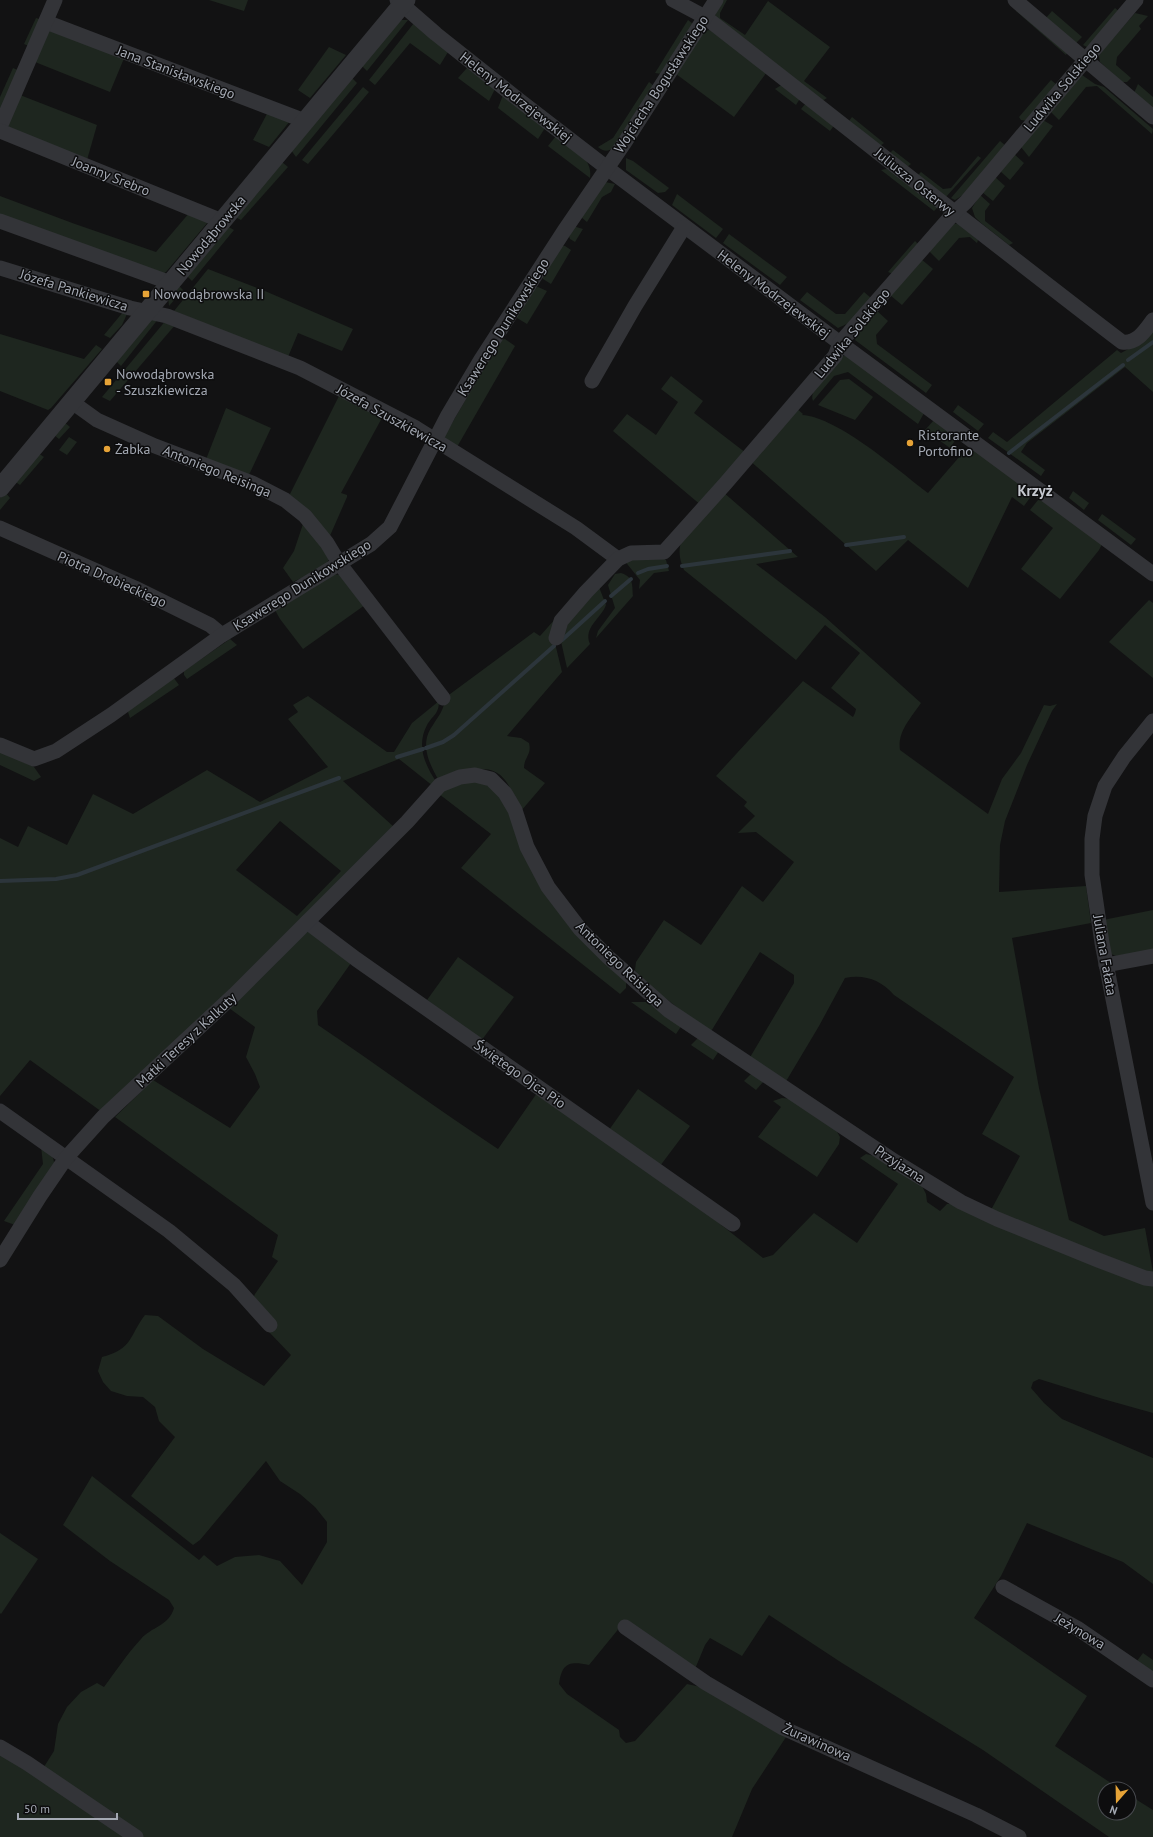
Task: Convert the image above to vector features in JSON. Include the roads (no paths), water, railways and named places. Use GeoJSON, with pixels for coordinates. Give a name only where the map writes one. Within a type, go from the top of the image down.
{"type":"FeatureCollection","features":[{"type":"Feature","properties":{"kind":"street"},"geometry":{"type":"LineString","coordinates":[[0,127],[55,0]]}},
{"type":"Feature","properties":{"kind":"street","name":"Juliusza Osterwy"},"geometry":{"type":"LineString","coordinates":[[674,0],[705,17],[888,159],[954,213],[1122,342],[1129,343],[1139,338],[1153,320]]}},
{"type":"Feature","properties":{"kind":"street","name":"Wojciecha Bogusławskiego"},"geometry":{"type":"LineString","coordinates":[[607,168],[716,0]]}},
{"type":"Feature","properties":{"kind":"street"},"geometry":{"type":"LineString","coordinates":[[1016,0],[1153,117]]}},
{"type":"Feature","properties":{"kind":"street","name":"Ludwika Solskiego"},"geometry":{"type":"LineString","coordinates":[[618,559],[631,554],[664,552],[725,484],[835,356],[840,343],[954,213],[966,202],[1136,0]]}},
{"type":"Feature","properties":{"kind":"street","name":"Nowodąbrowska"},"geometry":{"type":"LineString","coordinates":[[0,488],[305,121],[402,1]]}},
{"type":"Feature","properties":{"kind":"street","name":"Heleny Modrzejewskiej"},"geometry":{"type":"LineString","coordinates":[[402,1],[448,44],[684,227],[1153,574]]}},
{"type":"Feature","properties":{"kind":"street","name":"Jana Stanisławskiego"},"geometry":{"type":"LineString","coordinates":[[46,22],[305,121]]}},
{"type":"Feature","properties":{"kind":"street","name":"Joanny Srebro"},"geometry":{"type":"LineString","coordinates":[[0,131],[222,221]]}},
{"type":"Feature","properties":{"kind":"street","name":"Ksawerego Dunikowskiego"},"geometry":{"type":"LineString","coordinates":[[0,745],[34,759],[56,751],[111,715],[222,635],[371,544],[390,527],[435,441],[480,362],[564,231],[607,168]]}},
{"type":"Feature","properties":{"kind":"street"},"geometry":{"type":"LineString","coordinates":[[0,221],[171,283]]}},
{"type":"Feature","properties":{"kind":"street"},"geometry":{"type":"LineString","coordinates":[[592,382],[635,306],[684,227]]}},
{"type":"Feature","properties":{"kind":"street","name":"Józefa Pankiewicza"},"geometry":{"type":"LineString","coordinates":[[0,268],[130,308],[148,311]]}},
{"type":"Feature","properties":{"kind":"street","name":"Józefa Szuszkiewicza"},"geometry":{"type":"LineString","coordinates":[[148,311],[180,321],[300,368],[416,428],[576,528],[618,559]]}},
{"type":"Feature","properties":{"kind":"street","name":"Antoniego Reisinga"},"geometry":{"type":"LineString","coordinates":[[72,402],[97,420],[155,446],[252,483],[285,500],[305,516],[327,543],[339,563],[443,698]]}},
{"type":"Feature","properties":{"kind":"street","name":"Piotra Drobieckiego"},"geometry":{"type":"LineString","coordinates":[[0,528],[135,588],[210,625],[222,635]]}},
{"type":"Feature","properties":{"kind":"street"},"geometry":{"type":"LineString","coordinates":[[556,638],[561,621],[586,592],[618,559]]}},
{"type":"Feature","properties":{"kind":"street","name":"Juliana Fałata"},"geometry":{"type":"LineString","coordinates":[[1153,721],[1124,757],[1108,780],[1095,816],[1092,839],[1092,874],[1098,921],[1106,964],[1146,1135],[1153,1203]]}},
{"type":"Feature","properties":{"kind":"street","name":"Antoniego Reisinga"},"geometry":{"type":"LineString","coordinates":[[440,785],[460,777],[475,775],[491,778],[505,793],[515,810],[527,847],[548,887],[580,929],[608,957],[668,1010]]}},
{"type":"Feature","properties":{"kind":"street","name":"Matki Teresy z Kalkuty"},"geometry":{"type":"LineString","coordinates":[[0,1260],[66,1158],[103,1117],[234,995],[406,822],[440,785]]}},
{"type":"Feature","properties":{"kind":"street","name":"Świętego Ojca Pio"},"geometry":{"type":"LineString","coordinates":[[307,922],[356,959],[733,1224]]}},
{"type":"Feature","properties":{"kind":"street"},"geometry":{"type":"LineString","coordinates":[[1106,964],[1153,956]]}},
{"type":"Feature","properties":{"kind":"street","name":"Przyjazna"},"geometry":{"type":"LineString","coordinates":[[668,1010],[888,1157],[961,1202],[997,1219],[1098,1260],[1153,1279]]}},
{"type":"Feature","properties":{"kind":"street"},"geometry":{"type":"LineString","coordinates":[[0,1111],[169,1231],[234,1285],[270,1325]]}},
{"type":"Feature","properties":{"kind":"street","name":"Jeżynowa"},"geometry":{"type":"LineString","coordinates":[[1003,1587],[1077,1628],[1153,1680]]}},
{"type":"Feature","properties":{"kind":"street","name":"Żurawinowa"},"geometry":{"type":"LineString","coordinates":[[625,1627],[706,1683],[783,1728],[976,1815],[1019,1837]]}},
{"type":"Feature","properties":{"kind":"street"},"geometry":{"type":"LineString","coordinates":[[0,1747],[27,1763],[136,1837]]}},
{"type":"Feature","properties":{"kind":"waterway"},"geometry":{"type":"LineString","coordinates":[[1128,360],[1153,342]]}},
{"type":"Feature","properties":{"kind":"waterway"},"geometry":{"type":"LineString","coordinates":[[1009,453],[1123,365]]}},
{"type":"Feature","properties":{"kind":"waterway"},"geometry":{"type":"LineString","coordinates":[[846,545],[904,537]]}},
{"type":"Feature","properties":{"kind":"waterway"},"geometry":{"type":"LineString","coordinates":[[682,566],[790,551]]}},
{"type":"Feature","properties":{"kind":"waterway"},"geometry":{"type":"LineString","coordinates":[[638,573],[648,569],[667,566]]}},
{"type":"Feature","properties":{"kind":"waterway"},"geometry":{"type":"LineString","coordinates":[[611,596],[631,579]]}},
{"type":"Feature","properties":{"kind":"waterway"},"geometry":{"type":"LineString","coordinates":[[562,640],[605,601]]}},
{"type":"Feature","properties":{"kind":"waterway"},"geometry":{"type":"LineString","coordinates":[[426,748],[443,742],[454,735],[554,646]]}},
{"type":"Feature","properties":{"kind":"waterway"},"geometry":{"type":"LineString","coordinates":[[397,757],[423,749]]}},
{"type":"Feature","properties":{"kind":"waterway"},"geometry":{"type":"LineString","coordinates":[[0,881],[56,879],[77,875],[339,778]]}},
{"type":"Feature","properties":{"kind":"place","name":"Nowodąbrowska II"},"geometry":{"type":"Point","coordinates":[146,294]}},
{"type":"Feature","properties":{"kind":"place","name":"Nowodąbrowska - Szuszkiewicza"},"geometry":{"type":"Point","coordinates":[108,382]}},
{"type":"Feature","properties":{"kind":"place","name":"Ristorante Portofino"},"geometry":{"type":"Point","coordinates":[910,443]}},
{"type":"Feature","properties":{"kind":"place","name":"Żabka"},"geometry":{"type":"Point","coordinates":[107,449]}},
{"type":"Feature","properties":{"kind":"district","name":"Krzyż"},"geometry":{"type":"Point","coordinates":[1035,490]}}]}
